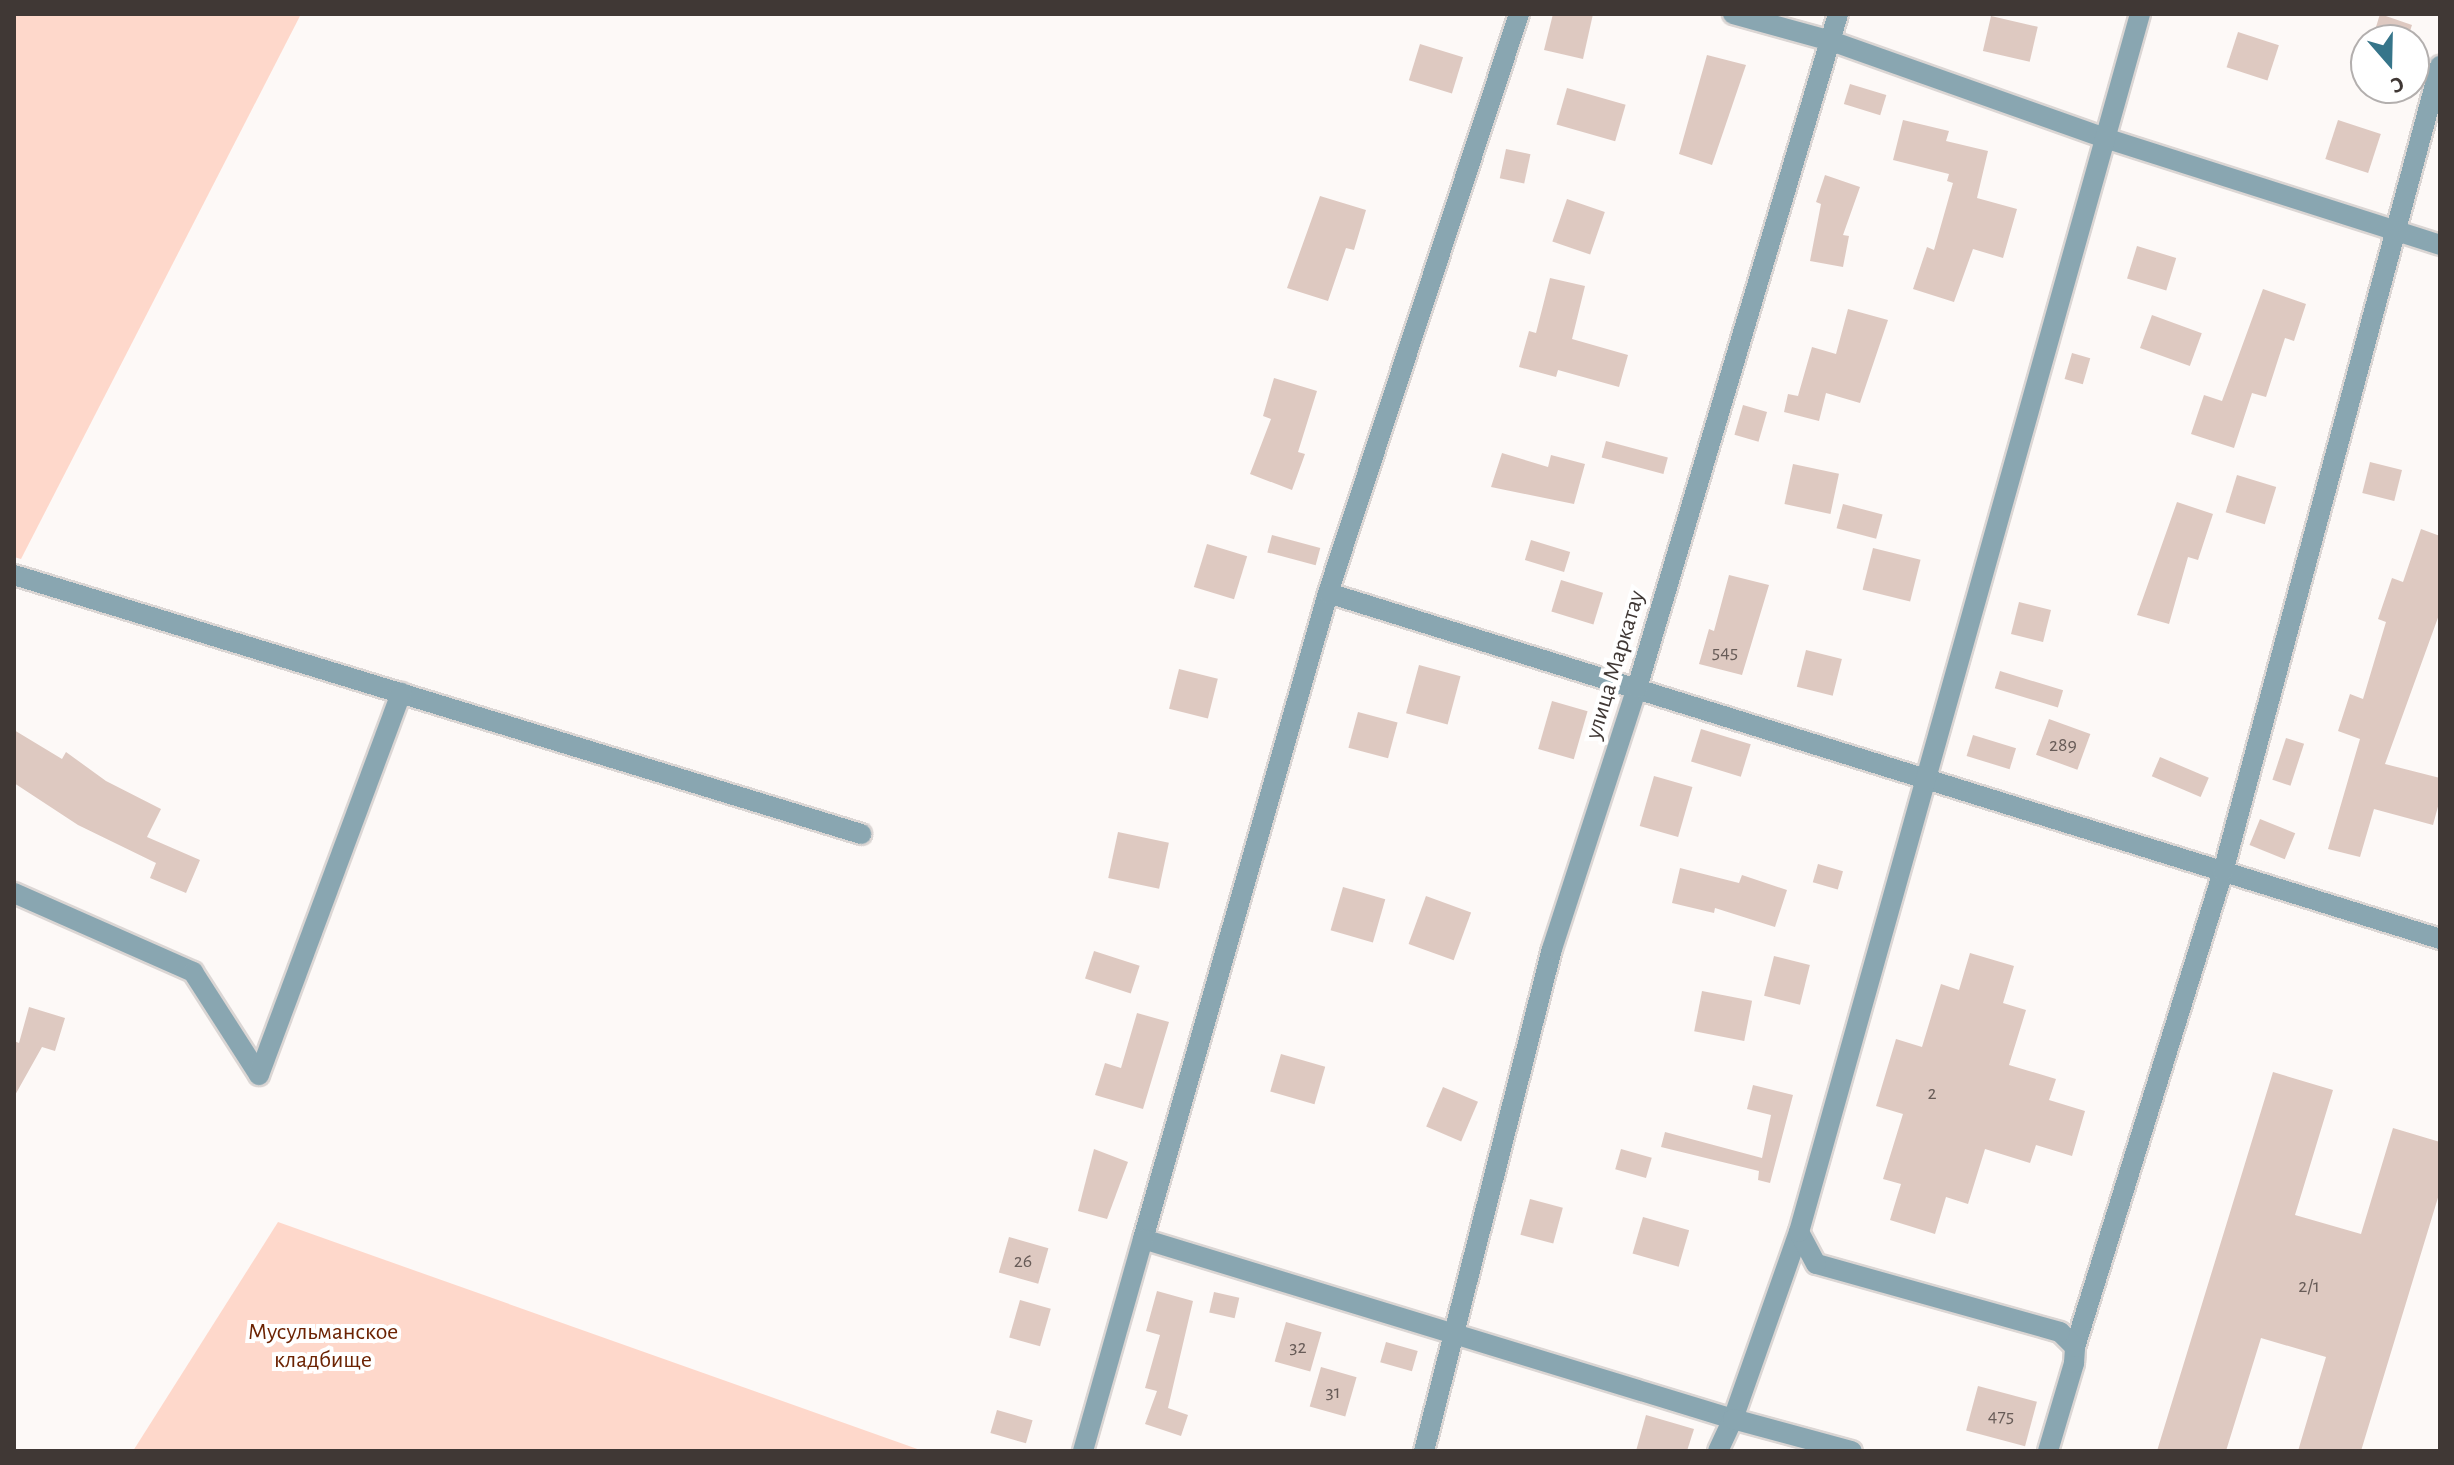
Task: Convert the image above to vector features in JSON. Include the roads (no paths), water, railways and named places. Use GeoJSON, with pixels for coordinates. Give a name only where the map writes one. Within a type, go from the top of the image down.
{"type":"FeatureCollection","features":[{"type":"Feature","properties":{"kind":"street"},"geometry":{"type":"LineString","coordinates":[[1083,1451],[1328,593],[1519,14]]}},
{"type":"Feature","properties":{"kind":"street"},"geometry":{"type":"LineString","coordinates":[[1733,14],[1831,41],[2105,138],[2440,245]]}},
{"type":"Feature","properties":{"kind":"street","name":"улица Маркатау"},"geometry":{"type":"LineString","coordinates":[[1424,1451],[1552,949],[1637,688],[1838,14]]}},
{"type":"Feature","properties":{"kind":"street"},"geometry":{"type":"LineString","coordinates":[[1718,1451],[1733,1419],[1799,1232],[2140,14]]}},
{"type":"Feature","properties":{"kind":"street"},"geometry":{"type":"LineString","coordinates":[[2048,1451],[2075,1347],[2223,872],[2392,230],[2440,66]]}},
{"type":"Feature","properties":{"kind":"street"},"geometry":{"type":"LineString","coordinates":[[14,575],[861,834]]}},
{"type":"Feature","properties":{"kind":"street"},"geometry":{"type":"LineString","coordinates":[[1328,593],[2440,939]]}},
{"type":"Feature","properties":{"kind":"street"},"geometry":{"type":"LineString","coordinates":[[14,893],[193,972],[259,1075],[401,693]]}},
{"type":"Feature","properties":{"kind":"street"},"geometry":{"type":"LineString","coordinates":[[1799,1232],[1816,1264],[2060,1332],[2075,1347]]}},
{"type":"Feature","properties":{"kind":"street"},"geometry":{"type":"LineString","coordinates":[[1143,1239],[1733,1419],[1852,1451]]}},
{"type":"Feature","properties":{"kind":"park label","name":"Мусульманское кладбище"},"geometry":{"type":"Point","coordinates":[323,1347]}}]}
